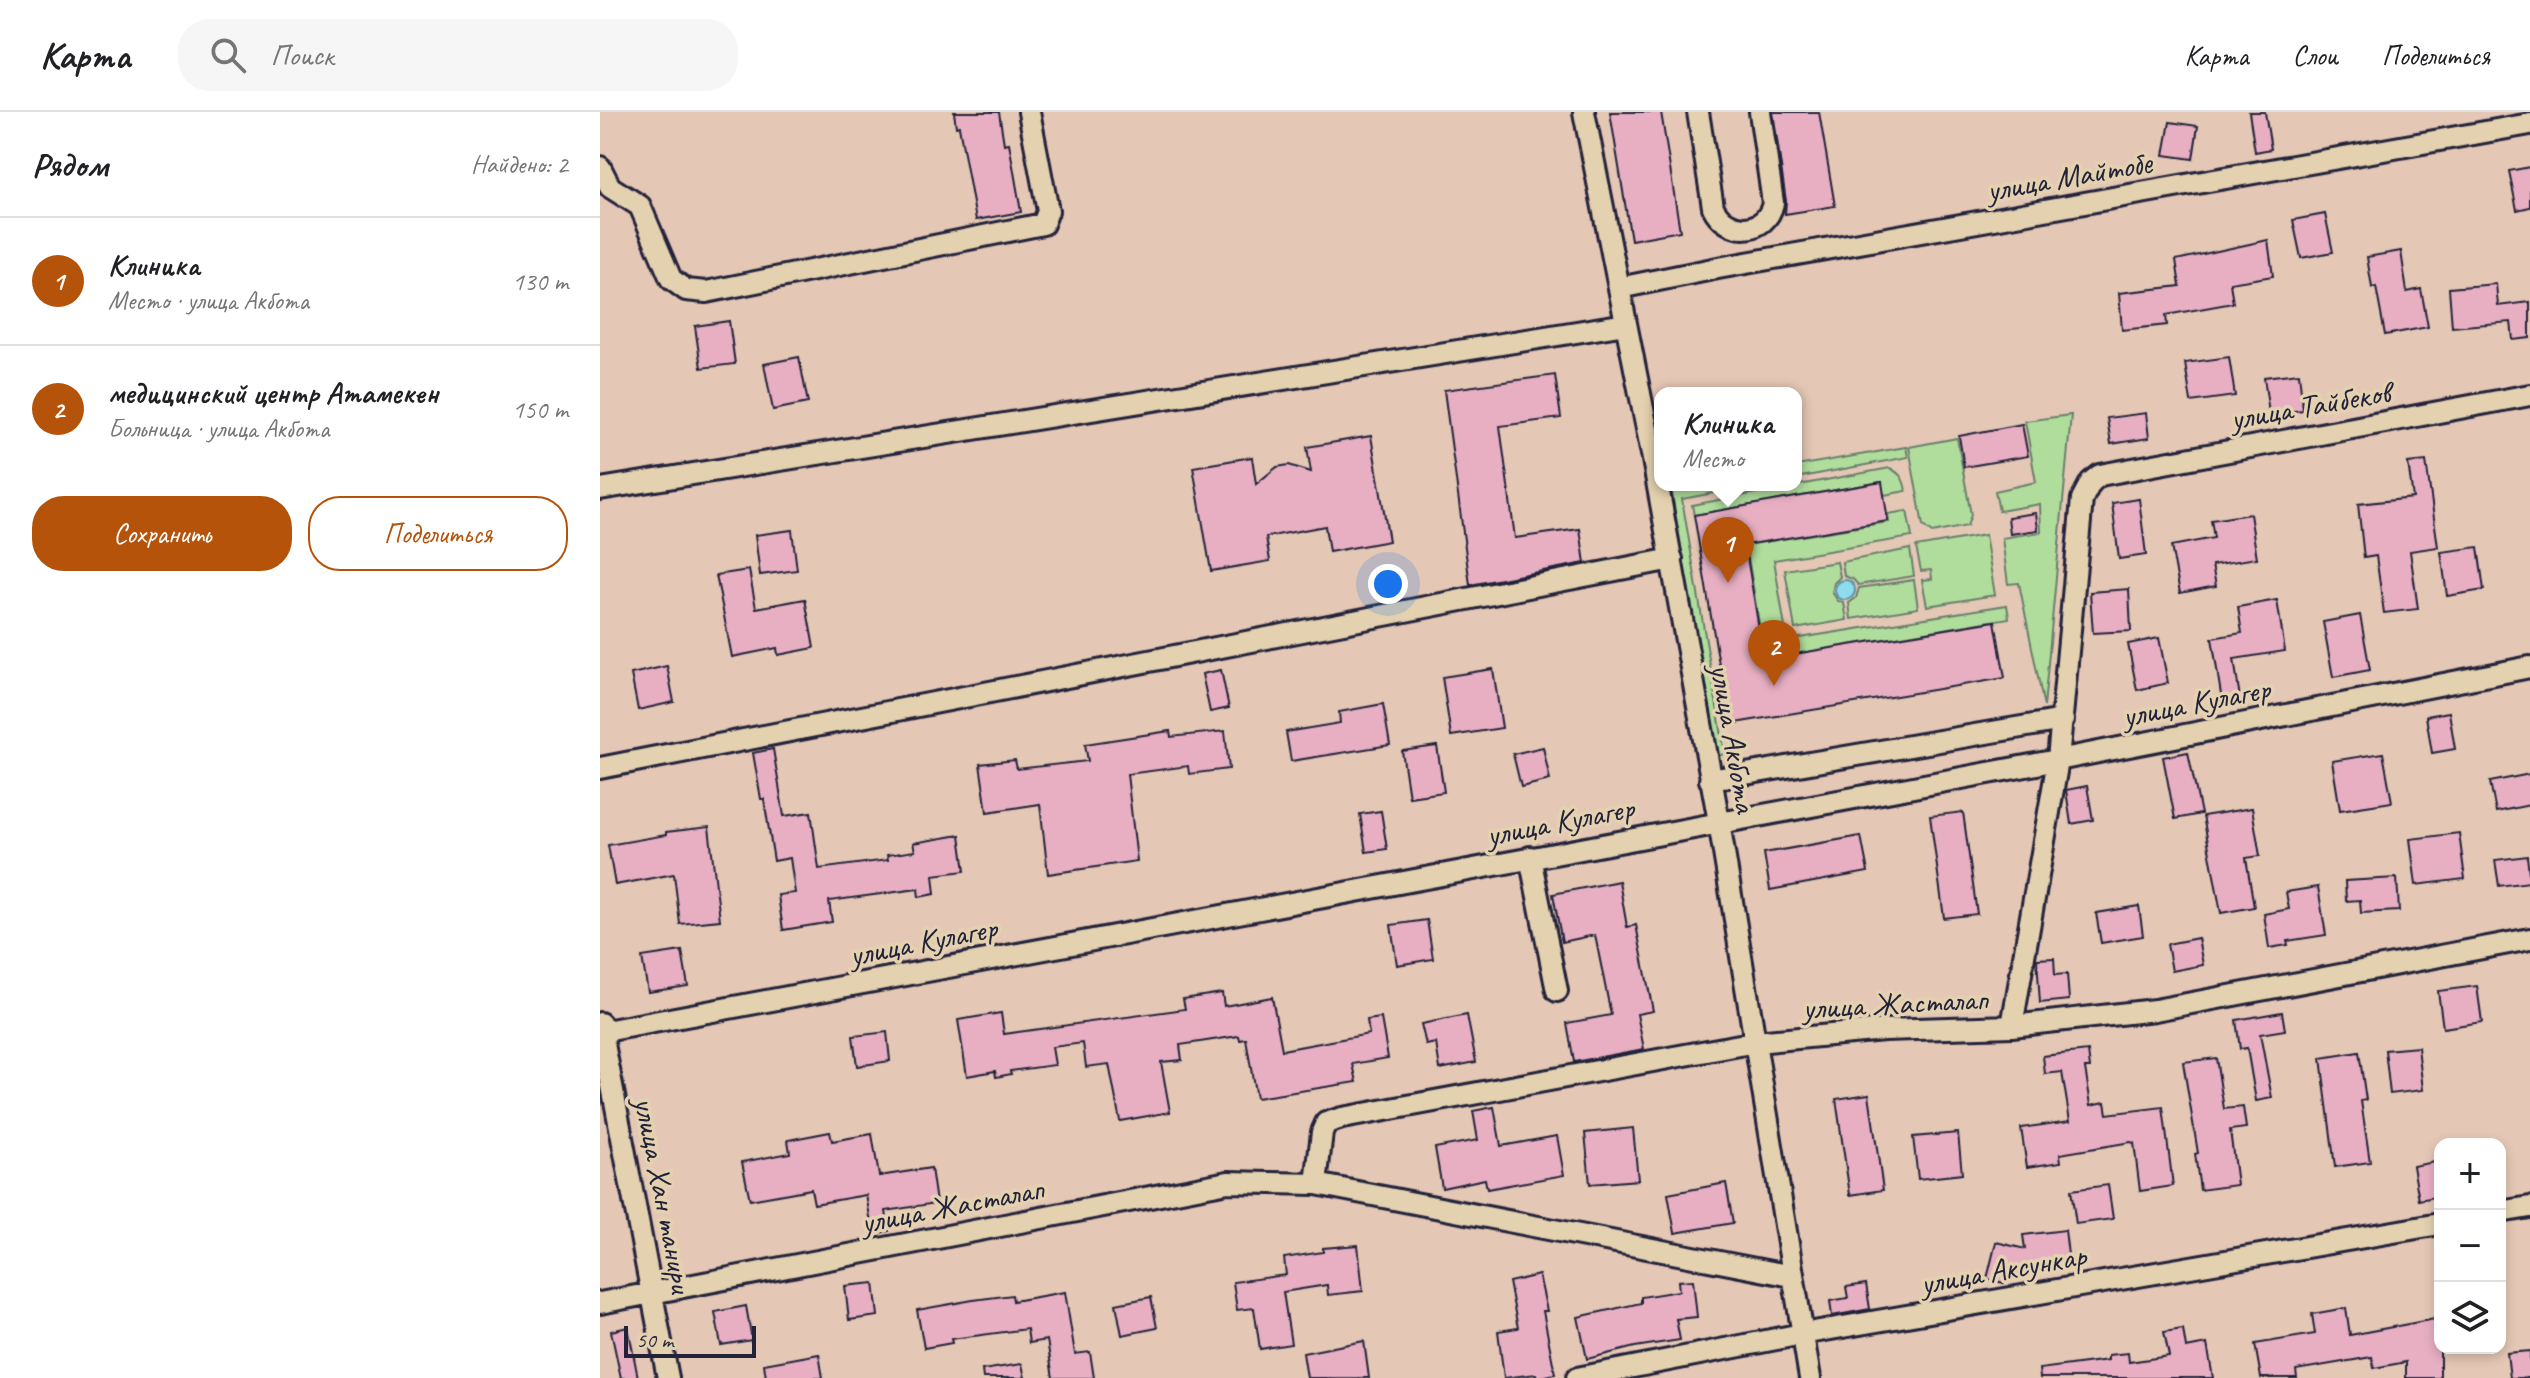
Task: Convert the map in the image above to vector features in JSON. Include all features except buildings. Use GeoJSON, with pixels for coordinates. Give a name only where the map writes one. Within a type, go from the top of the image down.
{"type":"FeatureCollection","features":[{"type":"Feature","properties":{"kind":"street"},"geometry":{"type":"LineString","coordinates":[[600,167],[610,187],[640,206],[671,279],[686,290],[706,292],[1043,224],[1048,211],[1029,112]]}},
{"type":"Feature","properties":{"kind":"street","name":"улица Акбота"},"geometry":{"type":"LineString","coordinates":[[1584,112],[1654,467]]}},
{"type":"Feature","properties":{"kind":"street"},"geometry":{"type":"LineString","coordinates":[[1698,112],[1713,207],[1729,224],[1746,227],[1764,223],[1771,215],[1773,203],[1760,112]]}},
{"type":"Feature","properties":{"kind":"street","name":"улица Майтобе"},"geometry":{"type":"LineString","coordinates":[[1619,288],[2530,124]]}},
{"type":"Feature","properties":{"kind":"street"},"geometry":{"type":"LineString","coordinates":[[1746,227],[1752,263]]}},
{"type":"Feature","properties":{"kind":"street"},"geometry":{"type":"LineString","coordinates":[[600,489],[1626,324]]}},
{"type":"Feature","properties":{"kind":"street","name":"улица Тайбеков"},"geometry":{"type":"LineString","coordinates":[[2063,720],[2082,499],[2091,482],[2100,475],[2530,395]]}},
{"type":"Feature","properties":{"kind":"street","name":"улица Акбота"},"geometry":{"type":"LineString","coordinates":[[1659,491],[1719,822],[1810,1378]]}},
{"type":"Feature","properties":{"kind":"street"},"geometry":{"type":"LineString","coordinates":[[600,768],[1672,559]]}},
{"type":"Feature","properties":{"kind":"street","name":"улица Кулагер"},"geometry":{"type":"LineString","coordinates":[[600,1029],[2058,760],[2530,667]]}},
{"type":"Feature","properties":{"kind":"street"},"geometry":{"type":"LineString","coordinates":[[1710,780],[2063,720],[2012,1026]]}},
{"type":"Feature","properties":{"kind":"street"},"geometry":{"type":"LineString","coordinates":[[1530,857],[1557,991]]}},
{"type":"Feature","properties":{"kind":"street","name":"улица Жасталап"},"geometry":{"type":"LineString","coordinates":[[1316,1184],[1322,1132],[1326,1123],[1342,1118],[1756,1042],[1884,1030],[2012,1026],[2155,1010],[2530,939]]}},
{"type":"Feature","properties":{"kind":"street","name":"улица Хан танири"},"geometry":{"type":"LineString","coordinates":[[600,1029],[668,1378]]}},
{"type":"Feature","properties":{"kind":"street","name":"улица Жасталап"},"geometry":{"type":"LineString","coordinates":[[600,1303],[1228,1182],[1316,1184],[1792,1276]]}},
{"type":"Feature","properties":{"kind":"street"},"geometry":{"type":"LineString","coordinates":[[2506,1211],[2530,1207]]}},
{"type":"Feature","properties":{"kind":"street","name":"улица Аксункар"},"geometry":{"type":"LineString","coordinates":[[1577,1378],[1802,1334],[2434,1225]]}},
{"type":"Feature","properties":{"kind":"green space"},"geometry":{"type":"Polygon","coordinates":[[[2071,415],[2044,707],[2019,583],[2008,584],[2002,538],[2041,532],[2040,504],[1999,511],[1995,491],[2036,482],[2025,421],[2071,415]]]}},
{"type":"Feature","properties":{"kind":"green space"},"geometry":{"type":"Polygon","coordinates":[[[1957,438],[1971,515],[1967,526],[1932,533],[1923,526],[1909,447],[1957,438]]]}},
{"type":"Feature","properties":{"kind":"green space"},"geometry":{"type":"Polygon","coordinates":[[[1906,447],[1908,457],[1802,477],[1802,465],[1906,447]]]}},
{"type":"Feature","properties":{"kind":"green space"},"geometry":{"type":"Polygon","coordinates":[[[1890,468],[1901,477],[1906,491],[1884,495],[1881,482],[1694,515],[1692,505],[1767,491],[1802,491],[1802,484],[1890,468]]]}},
{"type":"Feature","properties":{"kind":"green space"},"geometry":{"type":"Polygon","coordinates":[[[1672,491],[1724,491],[1682,499],[1725,754],[1716,756],[1672,491]]]}},
{"type":"Feature","properties":{"kind":"green space"},"geometry":{"type":"Polygon","coordinates":[[[1907,511],[1912,537],[1774,560],[1787,640],[2007,605],[2009,618],[1765,659],[1746,545],[1889,522],[1888,514],[1907,511]]]}},
{"type":"Feature","properties":{"kind":"green space"},"geometry":{"type":"Polygon","coordinates":[[[1985,535],[1995,595],[1927,606],[1922,580],[1932,579],[1931,570],[1921,571],[1916,547],[1985,535]]]}},
{"type":"Feature","properties":{"kind":"green space"},"geometry":{"type":"Polygon","coordinates":[[[1910,549],[1914,576],[1858,585],[1844,576],[1842,562],[1910,549]]]}},
{"type":"Feature","properties":{"kind":"green space"},"geometry":{"type":"Polygon","coordinates":[[[1837,562],[1840,577],[1834,583],[1832,592],[1838,601],[1844,603],[1847,620],[1795,629],[1785,570],[1837,562]]]}},
{"type":"Feature","properties":{"kind":"green space"},"geometry":{"type":"Polygon","coordinates":[[[1914,580],[1918,608],[1851,619],[1849,603],[1856,598],[1859,588],[1914,580]]]}},
{"type":"Feature","properties":{"kind":"water"},"geometry":{"type":"Polygon","coordinates":[[[1845,580],[1852,583],[1855,590],[1852,597],[1845,600],[1838,597],[1835,590],[1838,583],[1845,580]]]}},
{"type":"Feature","properties":{"kind":"place","name":"Клиника"},"geometry":{"type":"Point","coordinates":[1728,583]}},
{"type":"Feature","properties":{"kind":"place","name":"медицинский центр Атамекен"},"geometry":{"type":"Point","coordinates":[1774,686]}}]}
